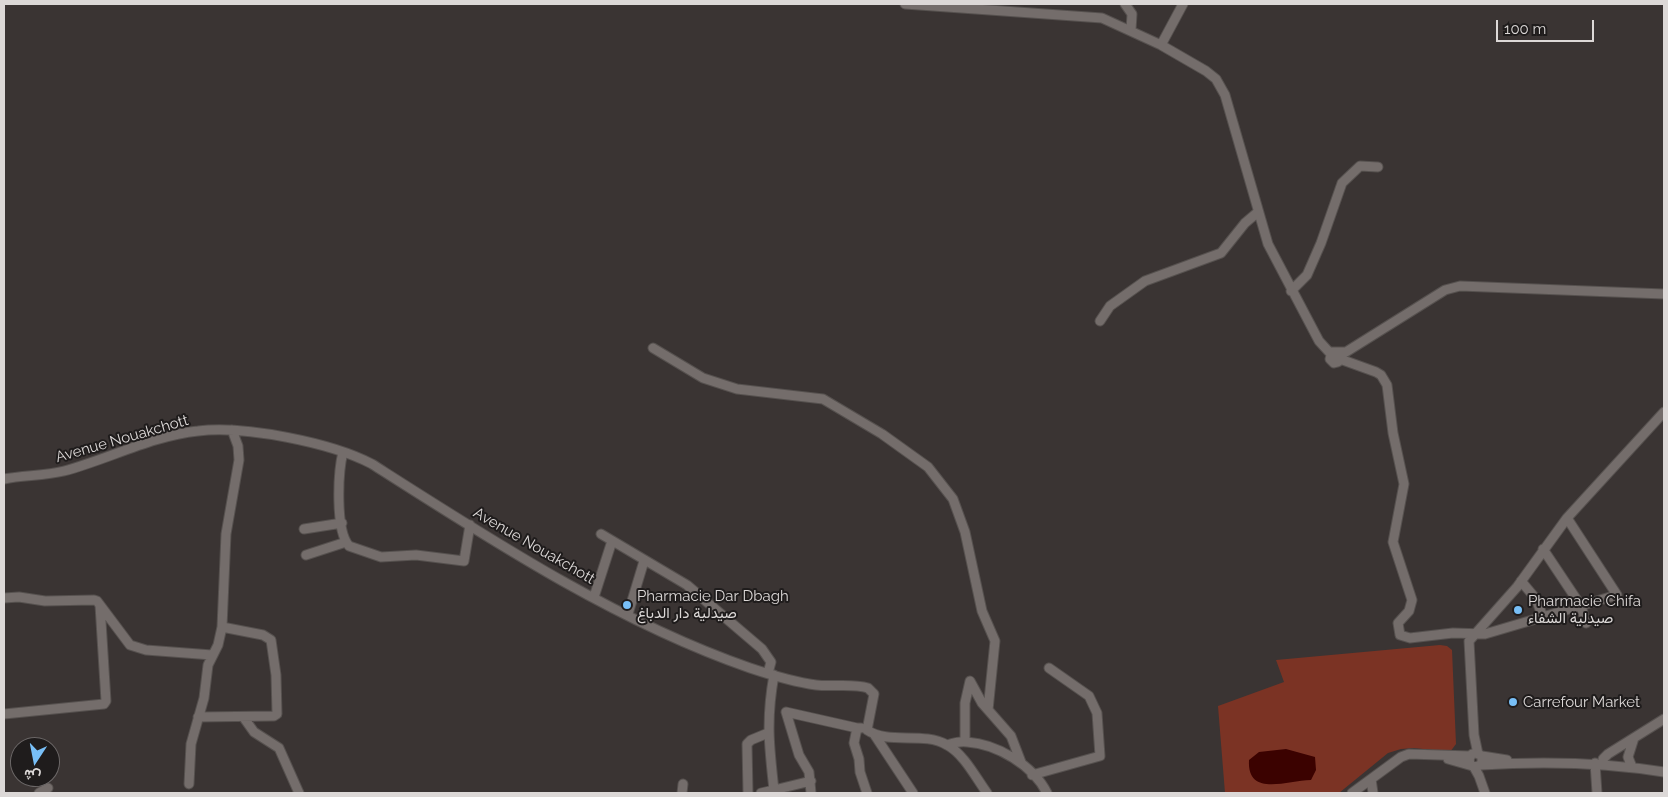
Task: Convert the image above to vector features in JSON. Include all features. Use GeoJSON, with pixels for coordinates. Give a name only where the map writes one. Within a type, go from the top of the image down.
{"type":"FeatureCollection","features":[{"type":"Feature","properties":{"kind":"street"},"geometry":{"type":"LineString","coordinates":[[905,4],[1090,16],[1116,23],[1161,45],[1206,71],[1222,87],[1268,244],[1291,291],[1319,341],[1337,355],[1381,375],[1387,385],[1393,433],[1404,484],[1394,542],[1412,600],[1409,611],[1398,623],[1400,635],[1410,638],[1454,633],[1485,634],[1617,595],[1566,518]]}},
{"type":"Feature","properties":{"kind":"street"},"geometry":{"type":"LineString","coordinates":[[1124,4],[1132,14],[1131,30]]}},
{"type":"Feature","properties":{"kind":"street"},"geometry":{"type":"LineString","coordinates":[[1161,45],[1184,4]]}},
{"type":"Feature","properties":{"kind":"street"},"geometry":{"type":"LineString","coordinates":[[1291,291],[1307,274],[1321,243],[1342,183],[1347,175],[1360,166],[1378,168]]}},
{"type":"Feature","properties":{"kind":"street"},"geometry":{"type":"LineString","coordinates":[[1100,321],[1110,306],[1145,281],[1221,253],[1245,223],[1258,212]]}},
{"type":"Feature","properties":{"kind":"street"},"geometry":{"type":"LineString","coordinates":[[1337,355],[1354,348],[1445,290],[1460,286],[1664,294]]}},
{"type":"Feature","properties":{"kind":"street"},"geometry":{"type":"LineString","coordinates":[[653,348],[703,378],[737,389],[762,394],[823,399],[882,434],[928,467],[949,493],[956,508],[968,543],[980,605],[995,640],[988,710]]}},
{"type":"Feature","properties":{"kind":"street"},"geometry":{"type":"LineString","coordinates":[[1485,793],[1476,762],[1474,734],[1469,647],[1474,634],[1502,606],[1566,518],[1664,412]]}},
{"type":"Feature","properties":{"kind":"street"},"geometry":{"type":"LineString","coordinates":[[189,784],[191,744],[212,656],[218,645],[222,627],[226,534],[239,460],[238,446],[232,430]]}},
{"type":"Feature","properties":{"kind":"street","name":"Avenue Nouakchott"},"geometry":{"type":"LineString","coordinates":[[4,479],[64,471],[132,447],[198,431],[232,430],[305,442],[343,452],[372,464],[470,525],[594,597],[686,644],[771,674],[815,685],[868,688],[874,694],[873,700],[861,728]]}},
{"type":"Feature","properties":{"kind":"street"},"geometry":{"type":"LineString","coordinates":[[343,452],[338,483],[342,523],[346,542],[349,546],[377,556],[416,555],[462,561],[466,556],[470,525]]}},
{"type":"Feature","properties":{"kind":"street"},"geometry":{"type":"LineString","coordinates":[[304,530],[342,523]]}},
{"type":"Feature","properties":{"kind":"street"},"geometry":{"type":"LineString","coordinates":[[601,534],[687,585],[762,649],[771,662],[768,733],[774,790]]}},
{"type":"Feature","properties":{"kind":"street"},"geometry":{"type":"LineString","coordinates":[[594,597],[612,541]]}},
{"type":"Feature","properties":{"kind":"street"},"geometry":{"type":"LineString","coordinates":[[306,555],[346,542]]}},
{"type":"Feature","properties":{"kind":"street"},"geometry":{"type":"LineString","coordinates":[[1543,549],[1581,606],[1586,623]]}},
{"type":"Feature","properties":{"kind":"street"},"geometry":{"type":"LineString","coordinates":[[628,614],[644,561]]}},
{"type":"Feature","properties":{"kind":"street"},"geometry":{"type":"LineString","coordinates":[[1521,580],[1536,599],[1543,617]]}},
{"type":"Feature","properties":{"kind":"street"},"geometry":{"type":"LineString","coordinates":[[4,598],[19,597],[44,601],[94,600],[100,605],[126,641],[136,647],[212,656]]}},
{"type":"Feature","properties":{"kind":"street"},"geometry":{"type":"LineString","coordinates":[[4,714],[104,704],[106,701],[100,605]]}},
{"type":"Feature","properties":{"kind":"street"},"geometry":{"type":"LineString","coordinates":[[198,717],[244,718],[274,716],[277,714],[277,682],[272,644],[269,638],[263,634],[222,627]]}},
{"type":"Feature","properties":{"kind":"street"},"geometry":{"type":"LineString","coordinates":[[1032,774],[1100,756],[1097,713],[1089,696],[1049,668]]}},
{"type":"Feature","properties":{"kind":"street"},"geometry":{"type":"LineString","coordinates":[[965,741],[965,703],[969,681],[988,710],[1011,736],[1021,762]]}},
{"type":"Feature","properties":{"kind":"street"},"geometry":{"type":"LineString","coordinates":[[768,713],[786,712],[824,719],[861,728],[874,734],[917,738],[947,744],[965,741],[995,749],[1021,762],[1047,792]]}},
{"type":"Feature","properties":{"kind":"street"},"geometry":{"type":"LineString","coordinates":[[786,712],[798,751],[808,769],[811,793]]}},
{"type":"Feature","properties":{"kind":"street"},"geometry":{"type":"LineString","coordinates":[[244,718],[254,732],[278,748],[299,793]]}},
{"type":"Feature","properties":{"kind":"street"},"geometry":{"type":"LineString","coordinates":[[1597,793],[1599,763],[1602,759],[1664,719]]}},
{"type":"Feature","properties":{"kind":"street"},"geometry":{"type":"LineString","coordinates":[[861,728],[854,743],[867,793]]}},
{"type":"Feature","properties":{"kind":"street"},"geometry":{"type":"LineString","coordinates":[[748,793],[747,744],[749,741],[768,733]]}},
{"type":"Feature","properties":{"kind":"street"},"geometry":{"type":"LineString","coordinates":[[874,734],[913,793]]}},
{"type":"Feature","properties":{"kind":"street"},"geometry":{"type":"LineString","coordinates":[[1632,767],[1628,757],[1634,738]]}},
{"type":"Feature","properties":{"kind":"street"},"geometry":{"type":"LineString","coordinates":[[947,744],[963,760],[987,793]]}},
{"type":"Feature","properties":{"kind":"street"},"geometry":{"type":"LineString","coordinates":[[1352,793],[1401,757],[1414,754],[1476,762],[1599,763],[1664,772]]}},
{"type":"Feature","properties":{"kind":"street"},"geometry":{"type":"LineString","coordinates":[[1372,778],[1373,793]]}},
{"type":"Feature","properties":{"kind":"street"},"geometry":{"type":"LineString","coordinates":[[761,793],[811,781]]}},
{"type":"Feature","properties":{"kind":"street"},"geometry":{"type":"LineString","coordinates":[[682,793],[683,784]]}},
{"type":"Feature","properties":{"kind":"street"},"geometry":{"type":"LineString","coordinates":[[40,793],[48,788]]}},
{"type":"Feature","properties":{"kind":"shaded area"},"geometry":{"type":"Polygon","coordinates":[[[1440,645],[1447,646],[1452,650],[1456,744],[1450,752],[1414,748],[1388,753],[1339,793],[1225,793],[1218,706],[1284,682],[1276,660],[1440,645]]]}},
{"type":"Feature","properties":{"kind":"shaded area"},"geometry":{"type":"Polygon","coordinates":[[[1286,749],[1315,757],[1316,770],[1311,780],[1270,784],[1261,783],[1254,779],[1250,772],[1249,760],[1259,752],[1286,749]]]}},
{"type":"Feature","properties":{"kind":"place","name":"Pharmacie Dar Dbagh صيدلية دار الدباغ"},"geometry":{"type":"Point","coordinates":[627,605]}},
{"type":"Feature","properties":{"kind":"place","name":"Pharmacie Chifa صيدلية الشفاء"},"geometry":{"type":"Point","coordinates":[1518,610]}},
{"type":"Feature","properties":{"kind":"place","name":"Carrefour Market"},"geometry":{"type":"Point","coordinates":[1513,702]}}]}
